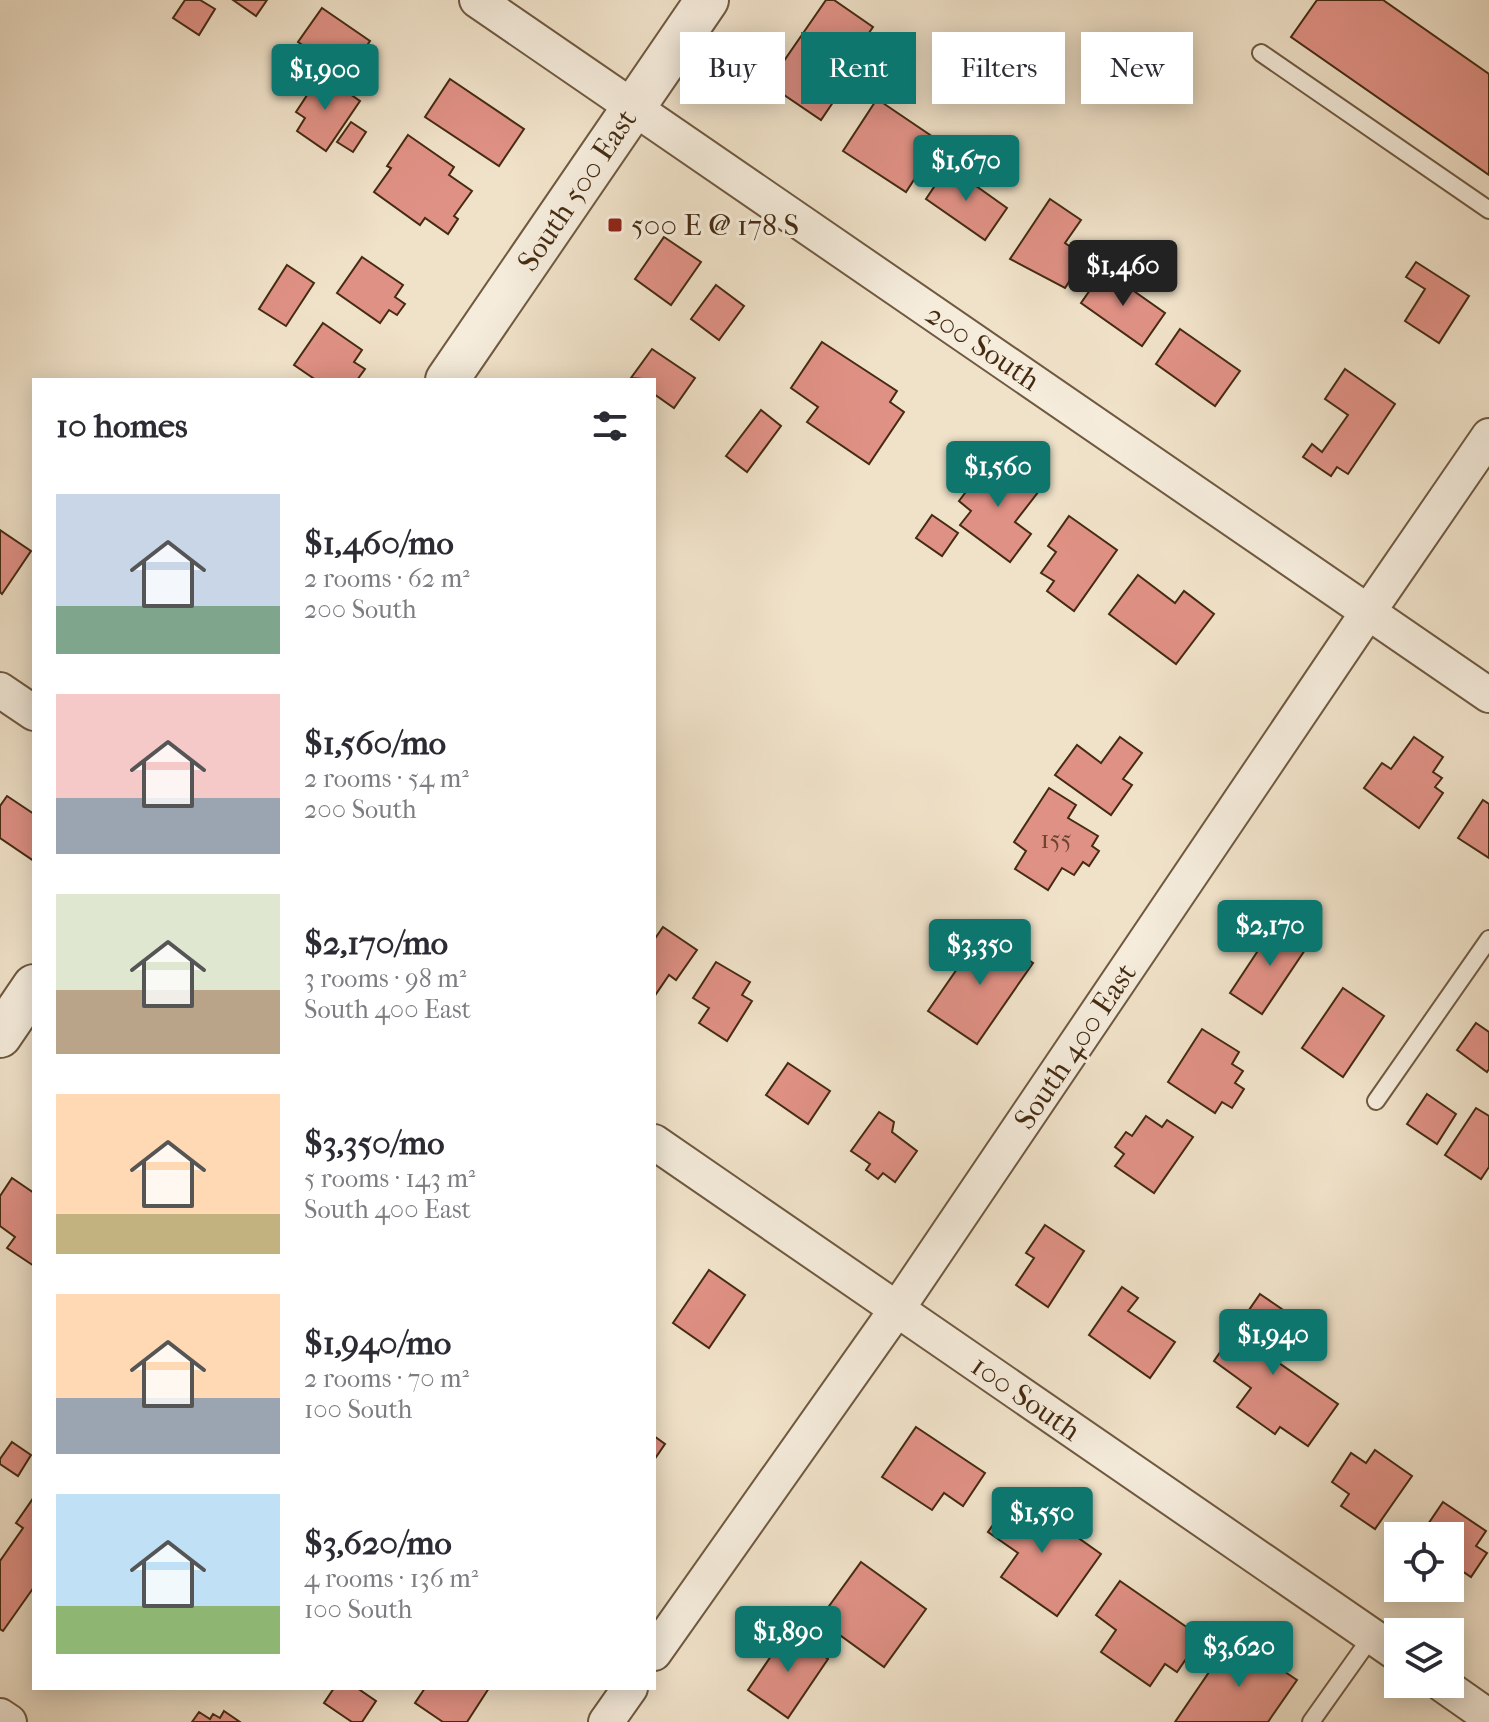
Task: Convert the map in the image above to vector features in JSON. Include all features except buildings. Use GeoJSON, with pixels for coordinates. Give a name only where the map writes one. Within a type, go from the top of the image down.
{"type":"FeatureCollection","features":[{"type":"Feature","properties":{"kind":"street","name":"200 South"},"geometry":{"type":"LineString","coordinates":[[477,0],[1489,695]]}},
{"type":"Feature","properties":{"kind":"street","name":"South 500 East"},"geometry":{"type":"LineString","coordinates":[[448,378],[707,0]]}},
{"type":"Feature","properties":{"kind":"street","name":"South 400 East"},"geometry":{"type":"LineString","coordinates":[[656,1649],[897,1309],[1489,436]]}},
{"type":"Feature","properties":{"kind":"street"},"geometry":{"type":"LineString","coordinates":[[0,690],[32,712]]}},
{"type":"Feature","properties":{"kind":"street"},"geometry":{"type":"LineString","coordinates":[[0,1036],[32,989]]}},
{"type":"Feature","properties":{"kind":"street","name":"100 South"},"geometry":{"type":"LineString","coordinates":[[656,1143],[1384,1644]]}},
{"type":"Feature","properties":{"kind":"street"},"geometry":{"type":"LineString","coordinates":[[606,1722],[629,1690]]}},
{"type":"Feature","properties":{"kind":"street"},"geometry":{"type":"LineString","coordinates":[[1462,1698],[1489,1717]]}},
{"type":"Feature","properties":{"kind":"street"},"geometry":{"type":"LineString","coordinates":[[0,1716],[9,1722]]}},
{"type":"Feature","properties":{"kind":"lane"},"geometry":{"type":"LineString","coordinates":[[1261,53],[1489,210]]}},
{"type":"Feature","properties":{"kind":"lane"},"geometry":{"type":"LineString","coordinates":[[1376,1101],[1489,939]]}},
{"type":"Feature","properties":{"kind":"lane"},"geometry":{"type":"LineString","coordinates":[[1311,1722],[1384,1646]]}},
{"type":"Feature","properties":{"kind":"place","name":"500 E @ 178 S"},"geometry":{"type":"Point","coordinates":[615,225]}}]}
